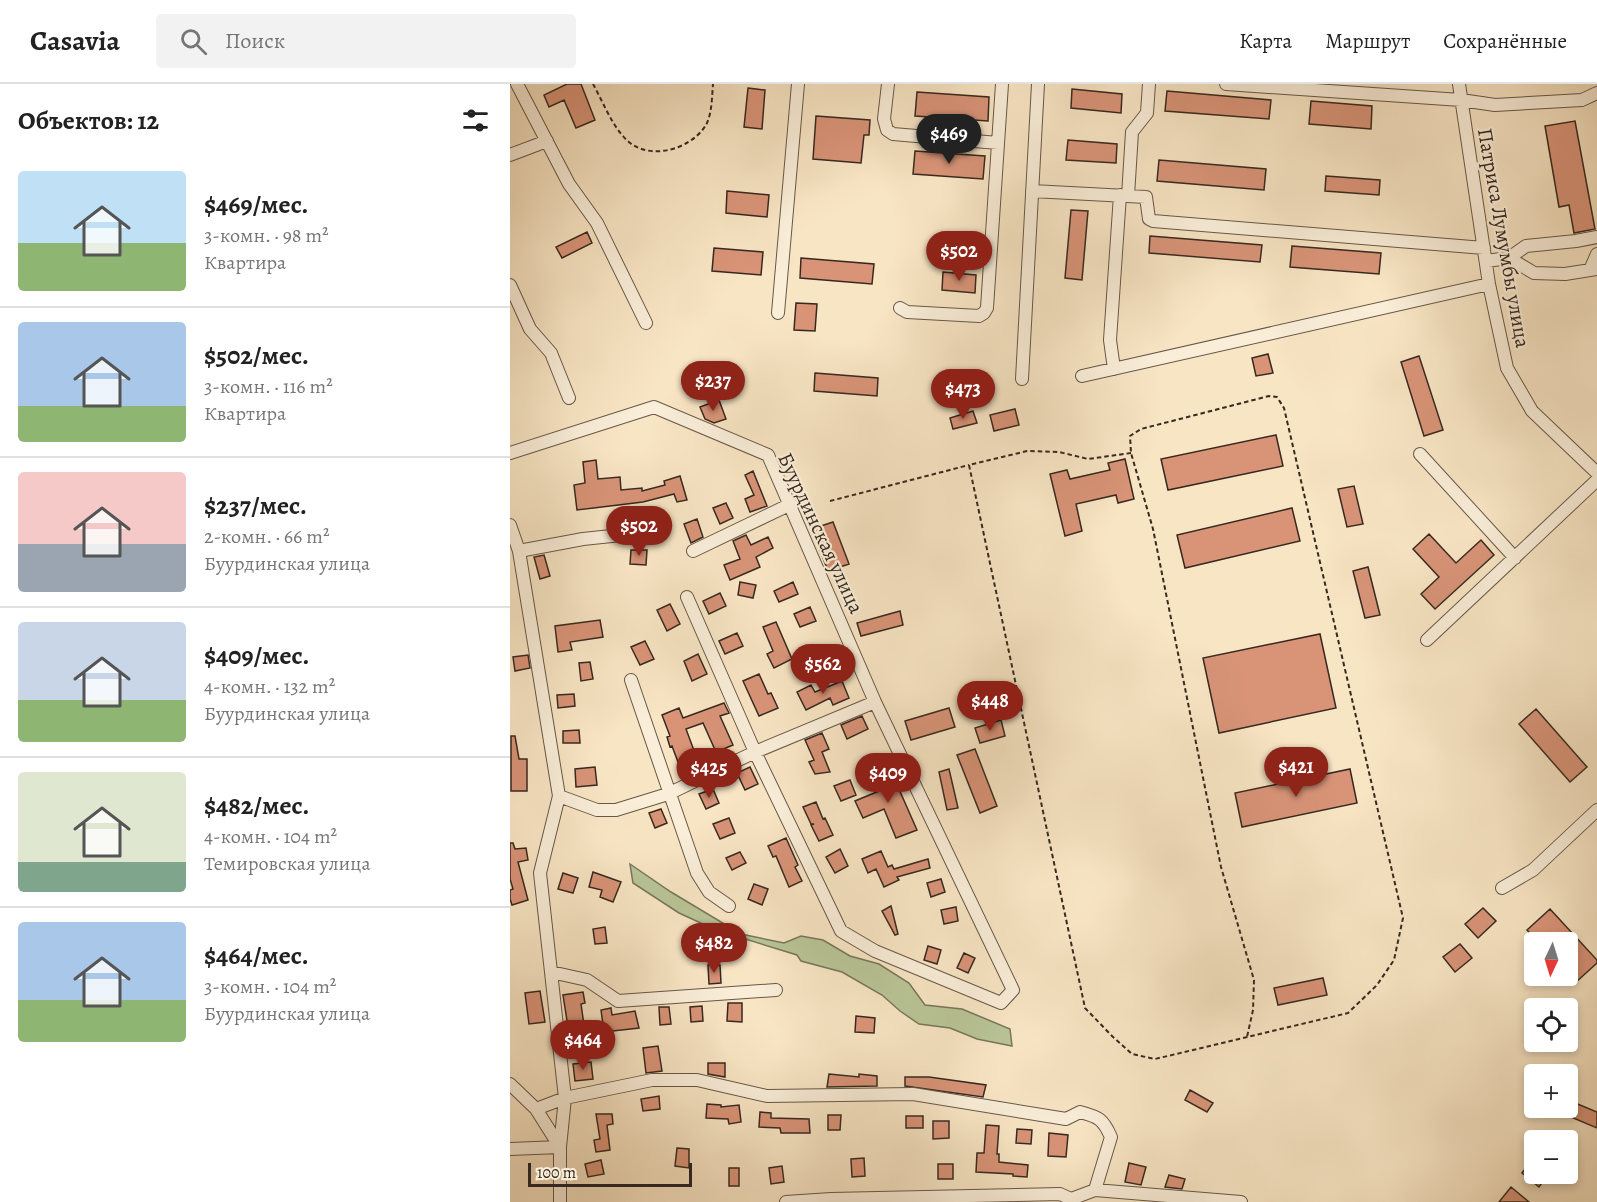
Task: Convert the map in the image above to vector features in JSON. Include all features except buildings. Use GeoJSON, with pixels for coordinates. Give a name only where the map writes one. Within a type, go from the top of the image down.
{"type":"FeatureCollection","features":[{"type":"Feature","properties":{"kind":"street"},"geometry":{"type":"LineString","coordinates":[[516,84],[570,184],[597,223],[646,323]]}},
{"type":"Feature","properties":{"kind":"street"},"geometry":{"type":"LineString","coordinates":[[778,313],[798,84]]}},
{"type":"Feature","properties":{"kind":"street"},"geometry":{"type":"LineString","coordinates":[[888,84],[884,119],[887,130],[893,134],[998,143]]}},
{"type":"Feature","properties":{"kind":"street"},"geometry":{"type":"LineString","coordinates":[[900,308],[907,312],[979,316],[987,308],[1002,84]]}},
{"type":"Feature","properties":{"kind":"street"},"geometry":{"type":"LineString","coordinates":[[1022,379],[1038,84]]}},
{"type":"Feature","properties":{"kind":"street"},"geometry":{"type":"LineString","coordinates":[[1114,369],[1110,340],[1124,195],[1132,132],[1148,113],[1149,84]]}},
{"type":"Feature","properties":{"kind":"street"},"geometry":{"type":"LineString","coordinates":[[1226,84],[1461,100],[1495,105],[1582,100],[1597,93]]}},
{"type":"Feature","properties":{"kind":"street","name":"Патриса Лумумбы улица"},"geometry":{"type":"LineString","coordinates":[[1459,84],[1489,284],[1507,368],[1532,411],[1597,473]]}},
{"type":"Feature","properties":{"kind":"street"},"geometry":{"type":"LineString","coordinates":[[510,155],[548,141]]}},
{"type":"Feature","properties":{"kind":"street"},"geometry":{"type":"LineString","coordinates":[[1032,191],[1146,197],[1149,219],[1153,221],[1484,248]]}},
{"type":"Feature","properties":{"kind":"street"},"geometry":{"type":"LineString","coordinates":[[1486,261],[1509,258],[1526,246],[1597,237]]}},
{"type":"Feature","properties":{"kind":"street"},"geometry":{"type":"LineString","coordinates":[[1509,258],[1534,273],[1565,274],[1593,270],[1597,254]]}},
{"type":"Feature","properties":{"kind":"street"},"geometry":{"type":"LineString","coordinates":[[1082,376],[1489,284]]}},
{"type":"Feature","properties":{"kind":"street"},"geometry":{"type":"LineString","coordinates":[[510,285],[530,329],[550,353],[569,398]]}},
{"type":"Feature","properties":{"kind":"street","name":"Буурдинская улица"},"geometry":{"type":"LineString","coordinates":[[510,453],[654,407],[768,455],[875,702],[1013,990],[1001,1003],[875,951],[841,930],[755,752]]}},
{"type":"Feature","properties":{"kind":"street"},"geometry":{"type":"LineString","coordinates":[[1420,454],[1515,558]]}},
{"type":"Feature","properties":{"kind":"street"},"geometry":{"type":"LineString","coordinates":[[1427,640],[1597,480]]}},
{"type":"Feature","properties":{"kind":"street"},"geometry":{"type":"LineString","coordinates":[[693,550],[791,504]]}},
{"type":"Feature","properties":{"kind":"street"},"geometry":{"type":"LineString","coordinates":[[510,525],[519,551],[560,796],[540,873],[565,1098],[560,1147],[560,1202]]}},
{"type":"Feature","properties":{"kind":"street"},"geometry":{"type":"LineString","coordinates":[[519,551],[583,539],[621,535]]}},
{"type":"Feature","properties":{"kind":"street"},"geometry":{"type":"LineString","coordinates":[[687,597],[755,752]]}},
{"type":"Feature","properties":{"kind":"street"},"geometry":{"type":"LineString","coordinates":[[631,680],[668,794],[697,873],[709,892],[729,906]]}},
{"type":"Feature","properties":{"kind":"street"},"geometry":{"type":"LineString","coordinates":[[560,796],[597,810],[616,810],[668,794],[755,752],[875,702]]}},
{"type":"Feature","properties":{"kind":"street"},"geometry":{"type":"LineString","coordinates":[[1502,888],[1533,870],[1597,810]]}},
{"type":"Feature","properties":{"kind":"street"},"geometry":{"type":"LineString","coordinates":[[551,972],[587,980],[618,1000],[776,990]]}},
{"type":"Feature","properties":{"kind":"street"},"geometry":{"type":"LineString","coordinates":[[536,1110],[565,1098],[652,1080],[697,1080],[767,1096],[913,1094],[1066,1119],[1080,1112],[1095,1116],[1105,1122],[1111,1137],[1095,1190]]}},
{"type":"Feature","properties":{"kind":"street"},"geometry":{"type":"LineString","coordinates":[[510,1084],[536,1110],[560,1147]]}},
{"type":"Feature","properties":{"kind":"street"},"geometry":{"type":"LineString","coordinates":[[510,1149],[560,1147]]}},
{"type":"Feature","properties":{"kind":"street"},"geometry":{"type":"LineString","coordinates":[[786,1202],[1060,1194],[1072,1200],[1095,1190],[1241,1202]]}},
{"type":"Feature","properties":{"kind":"path"},"geometry":{"type":"LineString","coordinates":[[593,84],[623,137],[638,148],[661,152],[687,143],[700,134],[708,122],[713,84]]}},
{"type":"Feature","properties":{"kind":"path"},"geometry":{"type":"LineString","coordinates":[[969,465],[1085,1008],[1132,1054],[1155,1059],[1348,1013],[1377,985],[1394,960],[1403,918],[1284,408],[1277,397],[1269,396],[1141,429],[1130,436],[1131,453],[1153,529],[1221,867],[1254,980],[1253,1010],[1246,1037]]}},
{"type":"Feature","properties":{"kind":"path"},"geometry":{"type":"LineString","coordinates":[[830,501],[1027,451],[1059,452],[1088,459],[1131,453]]}},
{"type":"Feature","properties":{"kind":"green space"},"geometry":{"type":"Polygon","coordinates":[[[630,864],[671,892],[741,934],[784,943],[801,936],[823,940],[850,956],[879,964],[909,983],[925,1005],[962,1009],[1010,1029],[1012,1046],[977,1039],[950,1028],[919,1024],[882,995],[842,972],[801,961],[797,955],[716,930],[679,913],[633,883],[630,864]]]}}]}
